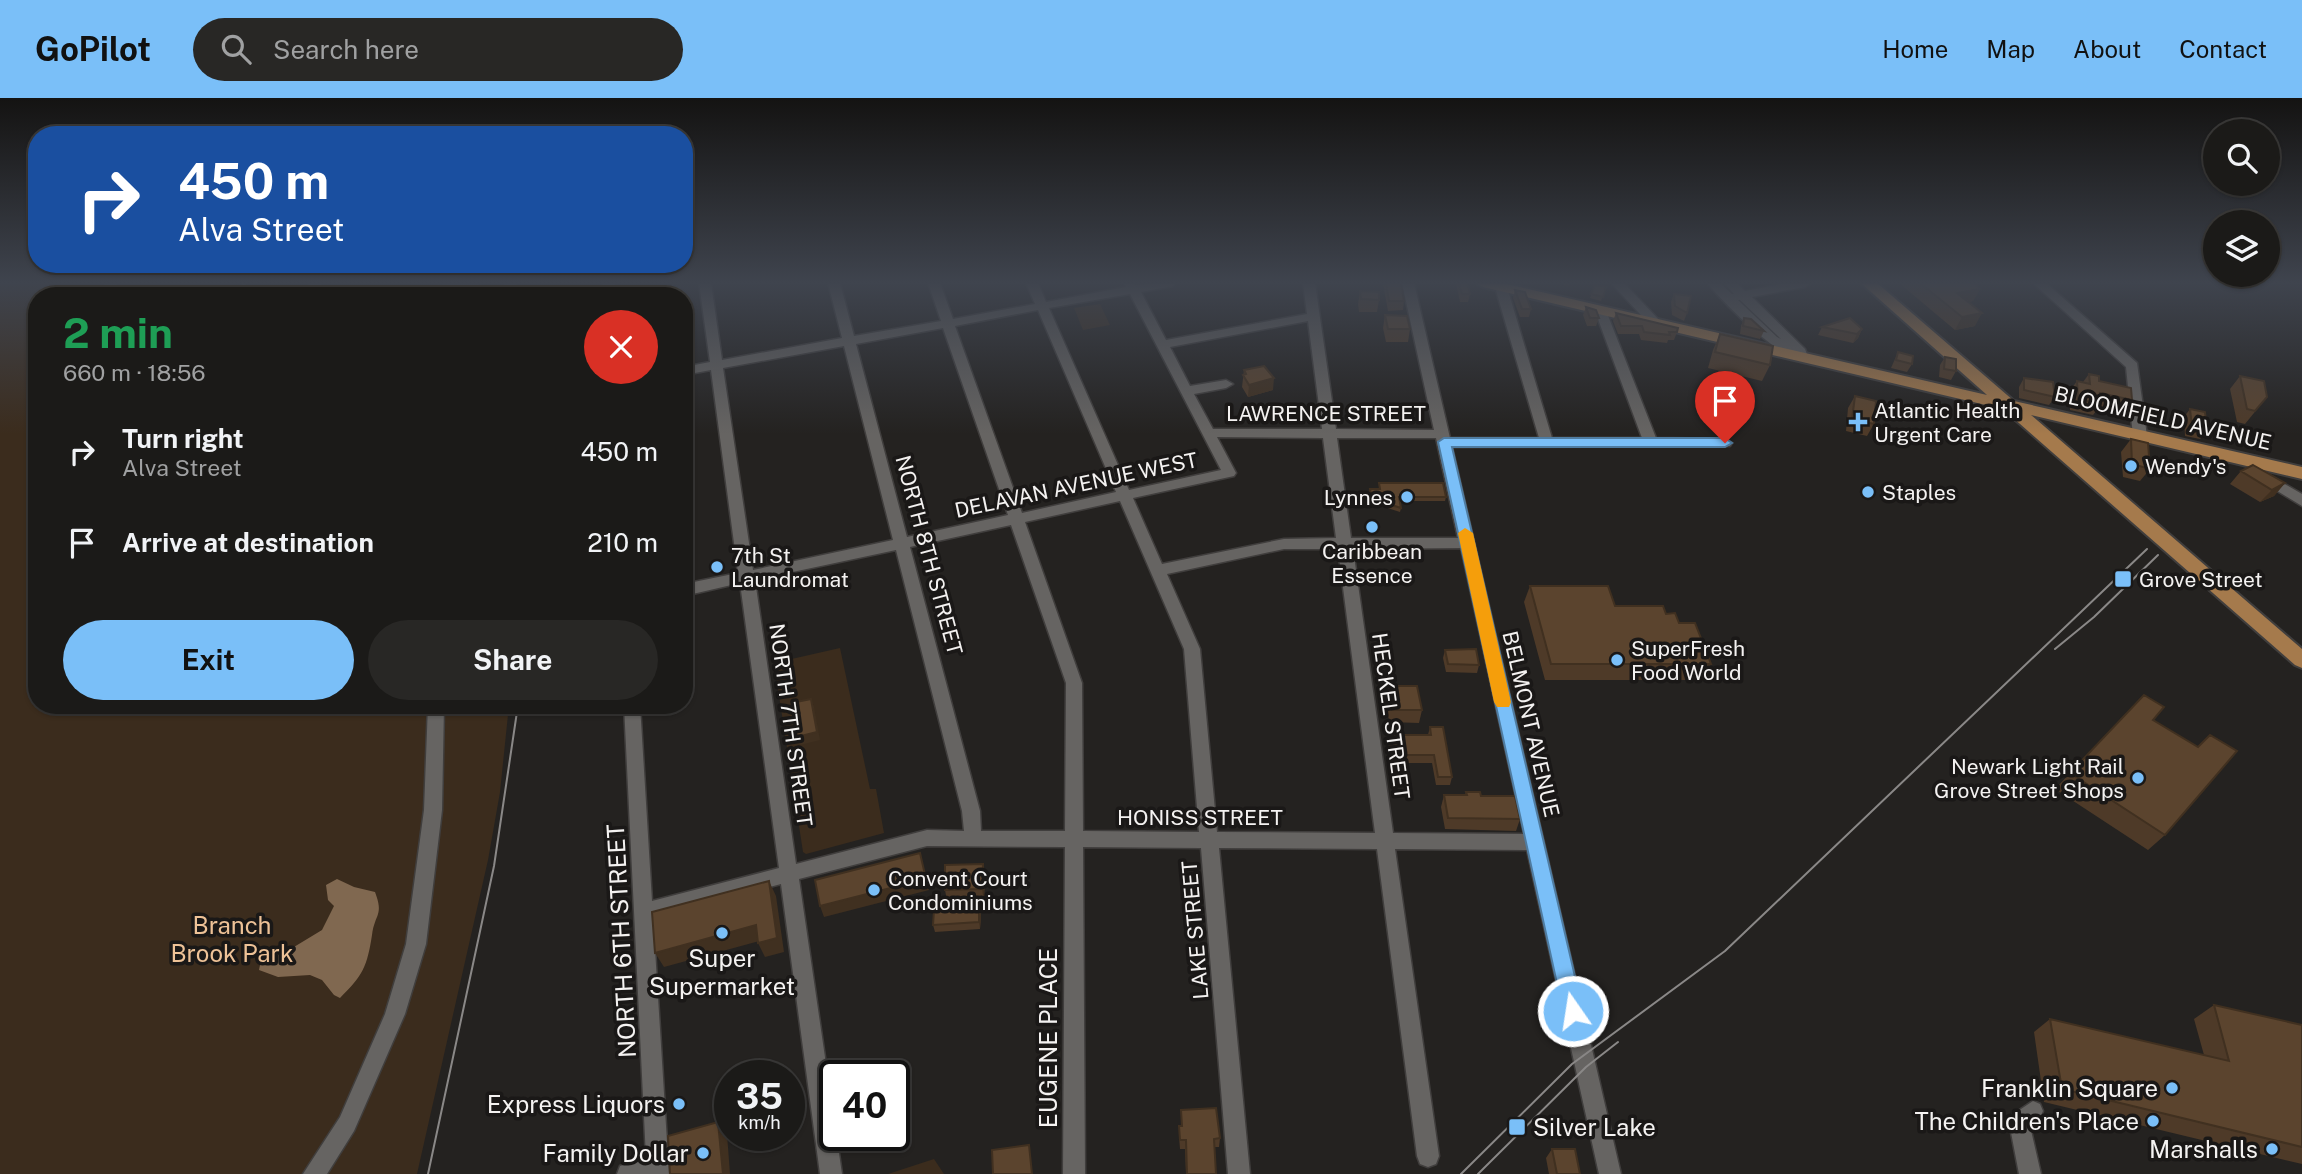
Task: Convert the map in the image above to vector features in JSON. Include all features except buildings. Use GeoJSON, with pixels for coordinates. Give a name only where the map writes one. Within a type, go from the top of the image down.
{"type":"FeatureCollection","features":[{"type":"Feature","properties":{"kind":"main road","name":"BLOOMFIELD AVENUE"},"geometry":{"type":"LineString","coordinates":[[1696,333],[2302,473]]}},
{"type":"Feature","properties":{"kind":"main road"},"geometry":{"type":"LineString","coordinates":[[1926,333],[2302,660]]}},
{"type":"Feature","properties":{"kind":"street","name":"NORTH 7TH STREET"},"geometry":{"type":"LineString","coordinates":[[712,333],[831,1174]]}},
{"type":"Feature","properties":{"kind":"street","name":"NORTH 8TH STREET"},"geometry":{"type":"LineString","coordinates":[[847,333],[971,811],[973,838]]}},
{"type":"Feature","properties":{"kind":"street"},"geometry":{"type":"LineString","coordinates":[[693,369],[892,333]]}},
{"type":"Feature","properties":{"kind":"street","name":"EUGENE PLACE"},"geometry":{"type":"LineString","coordinates":[[952,333],[1073,679],[1074,1174]]}},
{"type":"Feature","properties":{"kind":"street","name":"LAKE STREET"},"geometry":{"type":"LineString","coordinates":[[1054,333],[1193,654],[1239,1174]]}},
{"type":"Feature","properties":{"kind":"street"},"geometry":{"type":"LineString","coordinates":[[1156,333],[1208,433]]}},
{"type":"Feature","properties":{"kind":"street"},"geometry":{"type":"LineString","coordinates":[[1162,345],[1224,333]]}},
{"type":"Feature","properties":{"kind":"street","name":"HECKEL STREET"},"geometry":{"type":"LineString","coordinates":[[1316,333],[1428,1156]]}},
{"type":"Feature","properties":{"kind":"street","name":"BELMONT AVENUE"},"geometry":{"type":"LineString","coordinates":[[1420,333],[1610,1174]]}},
{"type":"Feature","properties":{"kind":"street"},"geometry":{"type":"LineString","coordinates":[[1515,333],[1547,443]]}},
{"type":"Feature","properties":{"kind":"street"},"geometry":{"type":"LineString","coordinates":[[1609,333],[1651,443]]}},
{"type":"Feature","properties":{"kind":"street"},"geometry":{"type":"LineString","coordinates":[[1766,333],[1804,358]]}},
{"type":"Feature","properties":{"kind":"street"},"geometry":{"type":"LineString","coordinates":[[1784,333],[1804,358]]}},
{"type":"Feature","properties":{"kind":"street"},"geometry":{"type":"LineString","coordinates":[[2095,333],[2133,368],[2140,436]]}},
{"type":"Feature","properties":{"kind":"street"},"geometry":{"type":"LineString","coordinates":[[1186,391],[1226,384]]}},
{"type":"Feature","properties":{"kind":"street","name":"LAWRENCE STREET"},"geometry":{"type":"LineString","coordinates":[[1208,433],[1330,433],[1547,443],[1725,443]]}},
{"type":"Feature","properties":{"kind":"street","name":"DELAVAN AVENUE WEST"},"geometry":{"type":"LineString","coordinates":[[693,588],[1229,473],[1208,433]]}},
{"type":"Feature","properties":{"kind":"street"},"geometry":{"type":"LineString","coordinates":[[2257,463],[2263,475],[2302,501]]}},
{"type":"Feature","properties":{"kind":"street"},"geometry":{"type":"LineString","coordinates":[[1158,570],[1278,544],[1467,543]]}},
{"type":"Feature","properties":{"kind":"street"},"geometry":{"type":"LineString","coordinates":[[314,1174],[347,1124],[394,1014],[416,944],[433,810],[436,714]]}},
{"type":"Feature","properties":{"kind":"street","name":"NORTH 6TH STREET"},"geometry":{"type":"LineString","coordinates":[[633,714],[658,1170]]}},
{"type":"Feature","properties":{"kind":"street","name":"HONISS STREET"},"geometry":{"type":"LineString","coordinates":[[645,911],[927,838],[1535,842]]}},
{"type":"Feature","properties":{"kind":"street"},"geometry":{"type":"LineString","coordinates":[[2030,1174],[2019,1122],[2033,1111]]}},
{"type":"Feature","properties":{"kind":"street"},"geometry":{"type":"LineString","coordinates":[[628,1174],[658,1170]]}},
{"type":"Feature","properties":{"kind":"green space","name":"Branch Brook Park"},"geometry":{"type":"Polygon","coordinates":[[[0,333],[28,333],[28,714],[508,714],[500,792],[488,860],[417,1174],[0,1174],[0,333]]]}},
{"type":"Feature","properties":{"kind":"green space"},"geometry":{"type":"Polygon","coordinates":[[[840,648],[870,789],[876,789],[884,833],[806,854],[803,852],[774,663],[840,648]]]}},
{"type":"Feature","properties":{"kind":"green space"},"geometry":{"type":"Polygon","coordinates":[[[934,1159],[944,1174],[888,1174],[934,1159]]]}},
{"type":"Feature","properties":{"kind":"shaded area"},"geometry":{"type":"Polygon","coordinates":[[[337,879],[375,892],[379,906],[366,963],[354,983],[340,998],[334,995],[322,980],[310,975],[278,977],[259,970],[261,960],[268,950],[289,950],[322,930],[334,906],[328,900],[326,885],[337,879]]]}},
{"type":"Feature","properties":{"kind":"tram line"},"geometry":{"type":"LineString","coordinates":[[1461,1174],[1572,1064],[1725,951],[2147,549]]}},
{"type":"Feature","properties":{"kind":"tram line"},"geometry":{"type":"LineString","coordinates":[[2055,649],[2094,617],[2158,555]]}},
{"type":"Feature","properties":{"kind":"tram line"},"geometry":{"type":"LineString","coordinates":[[428,1174],[494,866],[517,714]]}},
{"type":"Feature","properties":{"kind":"tram line"},"geometry":{"type":"LineString","coordinates":[[1478,1174],[1586,1067],[1618,1042]]}},
{"type":"Feature","properties":{"kind":"slow traffic"},"geometry":{"type":"LineString","coordinates":[[1465,533],[1503,702]]}},
{"type":"Feature","properties":{"kind":"place","name":"Atlantic Health Urgent Care"},"geometry":{"type":"Point","coordinates":[1858,422]}},
{"type":"Feature","properties":{"kind":"place","name":"Wendy's"},"geometry":{"type":"Point","coordinates":[2131,466]}},
{"type":"Feature","properties":{"kind":"place","name":"Staples"},"geometry":{"type":"Point","coordinates":[1868,492]}},
{"type":"Feature","properties":{"kind":"place","name":"Lynnes"},"geometry":{"type":"Point","coordinates":[1407,497]}},
{"type":"Feature","properties":{"kind":"place","name":"Caribbean Essence"},"geometry":{"type":"Point","coordinates":[1372,527]}},
{"type":"Feature","properties":{"kind":"place","name":"7th St Laundromat"},"geometry":{"type":"Point","coordinates":[717,567]}},
{"type":"Feature","properties":{"kind":"place","name":"Grove Street"},"geometry":{"type":"Point","coordinates":[2123,579]}},
{"type":"Feature","properties":{"kind":"place","name":"SuperFresh Food World"},"geometry":{"type":"Point","coordinates":[1617,660]}},
{"type":"Feature","properties":{"kind":"place","name":"Newark Light Rail Grove Street Shops"},"geometry":{"type":"Point","coordinates":[2138,778]}},
{"type":"Feature","properties":{"kind":"place","name":"Convent Court Condominiums"},"geometry":{"type":"Point","coordinates":[874,890]}},
{"type":"Feature","properties":{"kind":"place","name":"Super Supermarket"},"geometry":{"type":"Point","coordinates":[722,933]}},
{"type":"Feature","properties":{"kind":"place","name":"Franklin Square"},"geometry":{"type":"Point","coordinates":[2172,1088]}},
{"type":"Feature","properties":{"kind":"place","name":"Express Liquors"},"geometry":{"type":"Point","coordinates":[679,1104]}},
{"type":"Feature","properties":{"kind":"place","name":"The Children's Place"},"geometry":{"type":"Point","coordinates":[2153,1121]}},
{"type":"Feature","properties":{"kind":"place","name":"Silver Lake"},"geometry":{"type":"Point","coordinates":[1517,1127]}},
{"type":"Feature","properties":{"kind":"place","name":"Marshalls"},"geometry":{"type":"Point","coordinates":[2272,1149]}},
{"type":"Feature","properties":{"kind":"place","name":"Family Dollar"},"geometry":{"type":"Point","coordinates":[703,1153]}},
{"type":"Feature","properties":{"kind":"route"},"geometry":{"type":"LineString","coordinates":[[1573,1011],[1444,442],[1725,443]]}}]}
